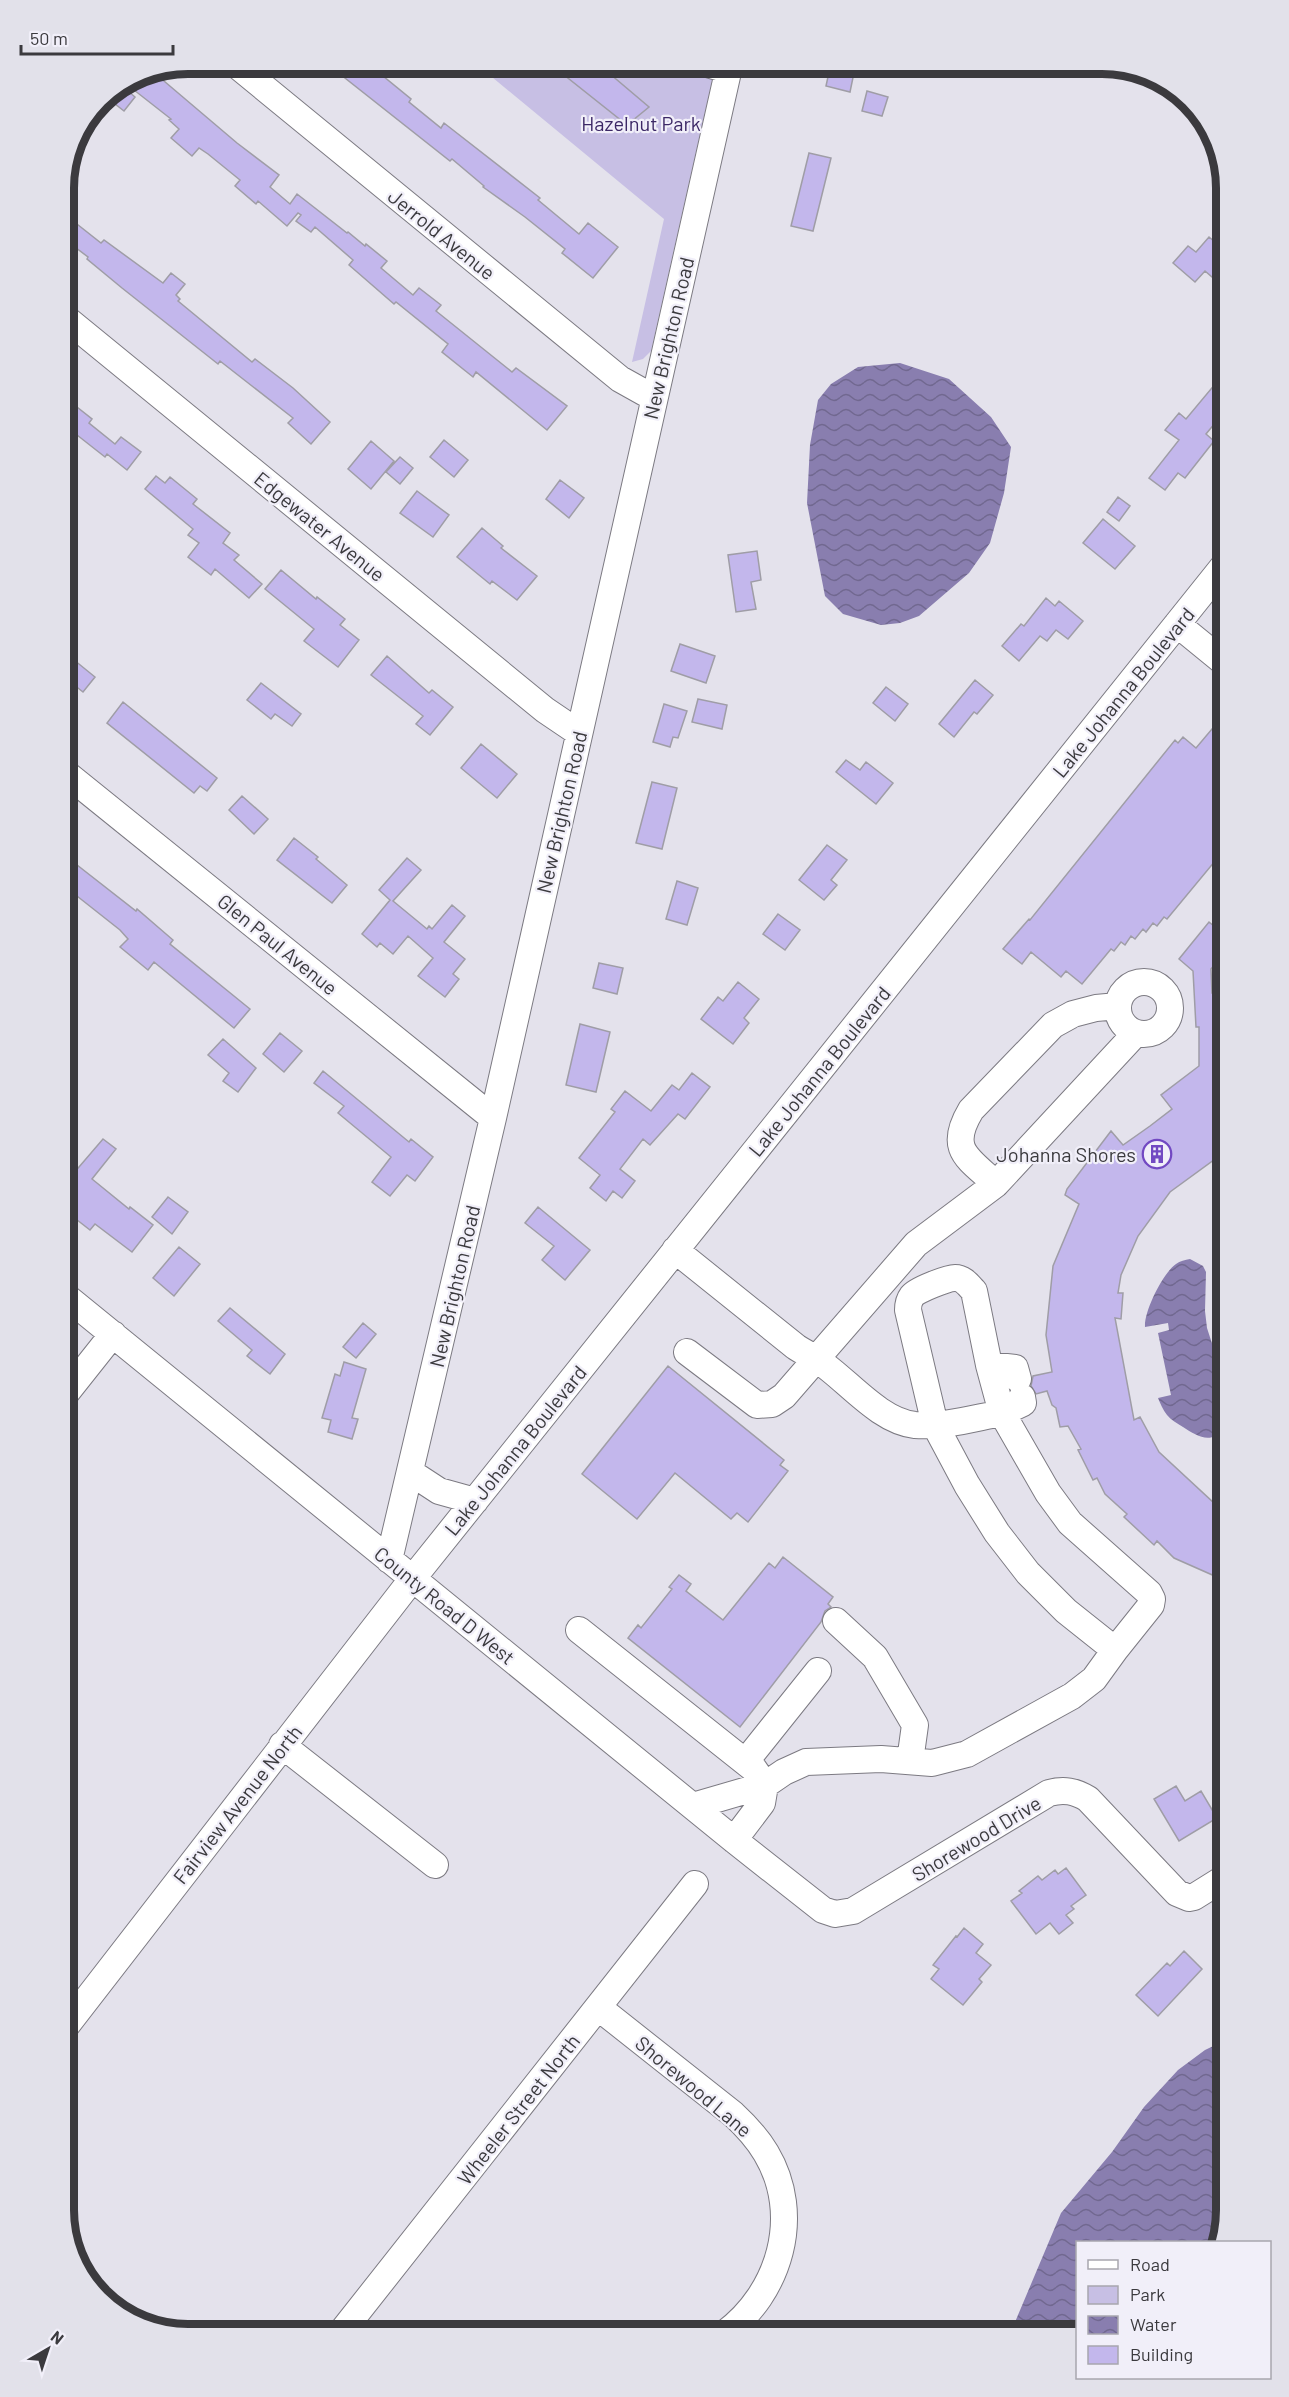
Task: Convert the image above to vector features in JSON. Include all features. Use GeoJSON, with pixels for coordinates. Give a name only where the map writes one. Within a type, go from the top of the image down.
{"type":"FeatureCollection","features":[{"type":"Feature","properties":{"kind":"street","name":"Jerrold Avenue"},"geometry":{"type":"LineString","coordinates":[[247,74],[620,379],[654,398]]}},
{"type":"Feature","properties":{"kind":"street","name":"New Brighton Road"},"geometry":{"type":"LineString","coordinates":[[389,1560],[493,1118],[654,398],[719,74]]}},
{"type":"Feature","properties":{"kind":"street","name":"Edgewater Avenue"},"geometry":{"type":"LineString","coordinates":[[74,325],[545,710],[579,733]]}},
{"type":"Feature","properties":{"kind":"street","name":"Lake Johanna Boulevard"},"geometry":{"type":"LineString","coordinates":[[412,1578],[1216,576]]}},
{"type":"Feature","properties":{"kind":"street"},"geometry":{"type":"LineString","coordinates":[[1178,624],[1216,656]]}},
{"type":"Feature","properties":{"kind":"street","name":"Glen Paul Avenue"},"geometry":{"type":"LineString","coordinates":[[74,780],[493,1118]]}},
{"type":"Feature","properties":{"kind":"street"},"geometry":{"type":"LineString","coordinates":[[1143,982],[1156,986],[1166,995],[1169,1013],[1164,1024],[1154,1032],[1136,1033],[1122,1022],[1118,1006],[1125,990],[1136,983],[1143,982]]}},
{"type":"Feature","properties":{"kind":"street"},"geometry":{"type":"LineString","coordinates":[[996,1184],[962,1153],[960,1140],[962,1124],[971,1110],[1053,1024],[1073,1014],[1096,1008],[1118,1006]]}},
{"type":"Feature","properties":{"kind":"street"},"geometry":{"type":"LineString","coordinates":[[687,1352],[757,1405],[772,1404],[784,1396],[916,1244],[996,1184],[1136,1033]]}},
{"type":"Feature","properties":{"kind":"street"},"geometry":{"type":"LineString","coordinates":[[681,1243],[796,1347],[817,1359],[883,1412],[904,1423],[935,1425],[1002,1413],[1023,1403],[1015,1368],[989,1365]]}},
{"type":"Feature","properties":{"kind":"street"},"geometry":{"type":"LineString","coordinates":[[693,1806],[765,1785],[784,1772],[806,1762],[881,1759],[932,1763],[967,1754],[1072,1696],[1094,1679],[1151,1605],[1152,1599],[1149,1593],[1070,1523],[1048,1493],[1002,1413],[989,1365],[974,1291],[963,1280],[954,1278],[919,1290],[912,1296],[908,1310],[935,1425],[997,1533],[1028,1573],[1066,1611],[1115,1650]]}},
{"type":"Feature","properties":{"kind":"street","name":"County Road D West"},"geometry":{"type":"LineString","coordinates":[[74,1303],[734,1840],[828,1913]]}},
{"type":"Feature","properties":{"kind":"street"},"geometry":{"type":"LineString","coordinates":[[74,1383],[113,1334]]}},
{"type":"Feature","properties":{"kind":"street"},"geometry":{"type":"LineString","coordinates":[[410,1472],[439,1491],[475,1501]]}},
{"type":"Feature","properties":{"kind":"street","name":"Fairview Avenue North"},"geometry":{"type":"LineString","coordinates":[[74,2016],[412,1578]]}},
{"type":"Feature","properties":{"kind":"street"},"geometry":{"type":"LineString","coordinates":[[836,1621],[876,1657],[915,1725],[910,1761]]}},
{"type":"Feature","properties":{"kind":"street"},"geometry":{"type":"LineString","coordinates":[[579,1630],[746,1761],[765,1785],[762,1803],[734,1840]]}},
{"type":"Feature","properties":{"kind":"street"},"geometry":{"type":"LineString","coordinates":[[746,1761],[818,1671]]}},
{"type":"Feature","properties":{"kind":"street"},"geometry":{"type":"LineString","coordinates":[[282,1745],[435,1865]]}},
{"type":"Feature","properties":{"kind":"street","name":"Shorewood Drive"},"geometry":{"type":"LineString","coordinates":[[828,1913],[853,1911],[930,1867],[1049,1793],[1059,1791],[1079,1793],[1088,1799],[1177,1893],[1189,1898],[1194,1897],[1216,1883]]}},
{"type":"Feature","properties":{"kind":"street","name":"Wheeler Street North"},"geometry":{"type":"LineString","coordinates":[[349,2323],[695,1884]]}},
{"type":"Feature","properties":{"kind":"street","name":"Shorewood Lane"},"geometry":{"type":"LineString","coordinates":[[599,2008],[733,2114],[752,2132],[767,2154],[777,2176],[784,2228],[780,2254],[770,2282],[756,2304],[738,2324]]}},
{"type":"Feature","properties":{"kind":"green space","name":"Hazelnut Park"},"geometry":{"type":"Polygon","coordinates":[[[488,74],[714,74],[651,351],[643,359],[632,362],[664,219],[488,74]]]}},
{"type":"Feature","properties":{"kind":"water"},"geometry":{"type":"Polygon","coordinates":[[[900,363],[949,379],[991,417],[1011,447],[1004,493],[990,543],[969,573],[919,616],[900,623],[881,625],[843,614],[825,596],[807,503],[810,445],[818,400],[831,384],[858,367],[900,363]]]}},
{"type":"Feature","properties":{"kind":"water"},"geometry":{"type":"Polygon","coordinates":[[[1190,1259],[1203,1266],[1206,1272],[1207,1328],[1216,1356],[1216,1435],[1209,1438],[1188,1430],[1164,1411],[1158,1398],[1171,1395],[1158,1333],[1169,1330],[1168,1323],[1145,1327],[1151,1302],[1160,1284],[1171,1269],[1190,1259]]]}},
{"type":"Feature","properties":{"kind":"water"},"geometry":{"type":"Polygon","coordinates":[[[1216,2045],[1216,2209],[1211,2241],[1076,2241],[1076,2324],[1014,2324],[1061,2213],[1112,2152],[1144,2107],[1178,2070],[1216,2045]]]}},
{"type":"Feature","properties":{"kind":"building"},"geometry":{"type":"Polygon","coordinates":[[[340,74],[380,74],[411,99],[409,102],[441,128],[444,123],[540,198],[538,200],[579,234],[588,223],[618,247],[593,278],[562,253],[565,249],[483,187],[452,159],[450,161],[340,74]]]}},
{"type":"Feature","properties":{"kind":"building"},"geometry":{"type":"Polygon","coordinates":[[[563,74],[610,74],[649,107],[627,125],[563,74]]]}},
{"type":"Feature","properties":{"kind":"building"},"geometry":{"type":"Polygon","coordinates":[[[829,74],[854,74],[850,92],[826,86],[829,74]]]}},
{"type":"Feature","properties":{"kind":"building"},"geometry":{"type":"Polygon","coordinates":[[[159,77],[237,143],[279,175],[270,187],[290,204],[297,194],[347,233],[365,246],[366,244],[387,261],[381,268],[413,295],[419,288],[441,305],[436,311],[512,372],[516,368],[567,406],[547,430],[476,372],[473,377],[442,352],[448,344],[396,302],[394,304],[349,265],[353,260],[315,227],[311,232],[296,221],[301,215],[298,213],[287,226],[258,201],[256,204],[235,186],[240,180],[208,154],[199,148],[192,156],[171,138],[179,129],[169,120],[171,119],[134,90],[144,82],[159,77]]]}},
{"type":"Feature","properties":{"kind":"building"},"geometry":{"type":"Polygon","coordinates":[[[128,91],[135,97],[124,111],[113,102],[128,91]]]}},
{"type":"Feature","properties":{"kind":"building"},"geometry":{"type":"Polygon","coordinates":[[[867,91],[888,97],[882,116],[862,111],[867,91]]]}},
{"type":"Feature","properties":{"kind":"building"},"geometry":{"type":"Polygon","coordinates":[[[809,153],[831,158],[813,231],[791,226],[809,153]]]}},
{"type":"Feature","properties":{"kind":"building"},"geometry":{"type":"Polygon","coordinates":[[[74,222],[101,243],[104,240],[163,283],[171,273],[185,284],[176,295],[180,299],[178,301],[252,362],[255,359],[293,388],[330,422],[311,444],[288,423],[293,418],[220,361],[218,364],[122,288],[87,259],[88,257],[74,246],[74,222]]]}},
{"type":"Feature","properties":{"kind":"building"},"geometry":{"type":"Polygon","coordinates":[[[1209,237],[1216,243],[1216,280],[1205,271],[1195,282],[1173,263],[1188,246],[1196,252],[1209,237]]]}},
{"type":"Feature","properties":{"kind":"building"},"geometry":{"type":"Polygon","coordinates":[[[1216,383],[1216,422],[1206,434],[1214,441],[1185,478],[1178,473],[1165,490],[1149,478],[1179,440],[1165,430],[1179,413],[1186,419],[1216,383]]]}},
{"type":"Feature","properties":{"kind":"building"},"geometry":{"type":"Polygon","coordinates":[[[74,405],[92,419],[89,423],[115,444],[121,437],[141,452],[127,470],[107,454],[105,457],[74,433],[74,405]]]}},
{"type":"Feature","properties":{"kind":"building"},"geometry":{"type":"Polygon","coordinates":[[[444,440],[468,460],[454,477],[430,457],[444,440]]]}},
{"type":"Feature","properties":{"kind":"building"},"geometry":{"type":"Polygon","coordinates":[[[371,441],[394,461],[371,489],[348,469],[371,441]]]}},
{"type":"Feature","properties":{"kind":"building"},"geometry":{"type":"Polygon","coordinates":[[[400,457],[413,468],[400,484],[386,472],[400,457]]]}},
{"type":"Feature","properties":{"kind":"building"},"geometry":{"type":"Polygon","coordinates":[[[156,476],[165,483],[170,477],[197,499],[193,504],[230,533],[223,543],[239,555],[234,560],[262,584],[249,598],[215,569],[211,575],[188,557],[199,543],[188,535],[193,529],[145,489],[156,476]]]}},
{"type":"Feature","properties":{"kind":"building"},"geometry":{"type":"Polygon","coordinates":[[[560,480],[584,498],[569,518],[546,499],[560,480]]]}},
{"type":"Feature","properties":{"kind":"building"},"geometry":{"type":"Polygon","coordinates":[[[417,491],[449,515],[433,537],[400,513],[417,491]]]}},
{"type":"Feature","properties":{"kind":"building"},"geometry":{"type":"Polygon","coordinates":[[[1118,497],[1130,506],[1119,521],[1107,512],[1118,497]]]}},
{"type":"Feature","properties":{"kind":"building"},"geometry":{"type":"Polygon","coordinates":[[[1103,519],[1135,546],[1115,569],[1083,543],[1103,519]]]}},
{"type":"Feature","properties":{"kind":"building"},"geometry":{"type":"Polygon","coordinates":[[[482,528],[503,546],[501,548],[537,576],[517,600],[492,581],[490,584],[457,557],[482,528]]]}},
{"type":"Feature","properties":{"kind":"building"},"geometry":{"type":"Polygon","coordinates":[[[757,551],[761,580],[751,582],[756,609],[736,612],[728,555],[757,551]]]}},
{"type":"Feature","properties":{"kind":"building"},"geometry":{"type":"Polygon","coordinates":[[[281,570],[345,619],[340,625],[359,640],[338,667],[304,641],[314,629],[265,589],[281,570]]]}},
{"type":"Feature","properties":{"kind":"building"},"geometry":{"type":"Polygon","coordinates":[[[1046,598],[1055,606],[1059,601],[1083,621],[1068,639],[1056,630],[1047,641],[1040,636],[1019,661],[1002,646],[1021,624],[1024,626],[1046,598]]]}},
{"type":"Feature","properties":{"kind":"building"},"geometry":{"type":"Polygon","coordinates":[[[680,644],[715,656],[706,683],[671,671],[680,644]]]}},
{"type":"Feature","properties":{"kind":"building"},"geometry":{"type":"Polygon","coordinates":[[[387,656],[429,693],[432,690],[453,707],[430,735],[416,724],[423,716],[371,675],[387,656]]]}},
{"type":"Feature","properties":{"kind":"building"},"geometry":{"type":"Polygon","coordinates":[[[74,660],[95,677],[83,692],[74,685],[74,660]]]}},
{"type":"Feature","properties":{"kind":"building"},"geometry":{"type":"Polygon","coordinates":[[[975,680],[993,695],[977,714],[974,712],[954,737],[939,724],[975,680]]]}},
{"type":"Feature","properties":{"kind":"building"},"geometry":{"type":"Polygon","coordinates":[[[261,683],[301,714],[292,726],[275,714],[271,719],[247,700],[261,683]]]}},
{"type":"Feature","properties":{"kind":"building"},"geometry":{"type":"Polygon","coordinates":[[[886,687],[908,704],[895,721],[873,703],[886,687]]]}},
{"type":"Feature","properties":{"kind":"building"},"geometry":{"type":"Polygon","coordinates":[[[698,699],[727,705],[722,729],[692,722],[698,699]]]}},
{"type":"Feature","properties":{"kind":"building"},"geometry":{"type":"Polygon","coordinates":[[[123,702],[217,778],[207,791],[200,786],[194,793],[107,723],[123,702]]]}},
{"type":"Feature","properties":{"kind":"building"},"geometry":{"type":"Polygon","coordinates":[[[664,704],[687,711],[678,738],[673,737],[670,747],[653,742],[664,704]]]}},
{"type":"Feature","properties":{"kind":"building"},"geometry":{"type":"Polygon","coordinates":[[[1212,729],[1216,732],[1216,860],[1167,919],[1164,917],[1157,926],[1153,923],[1146,932],[1143,929],[1135,939],[1131,936],[1125,945],[1121,942],[1114,951],[1111,949],[1082,984],[1066,971],[1061,977],[1031,952],[1022,964],[1003,949],[1030,920],[1175,740],[1178,743],[1183,737],[1196,748],[1212,729]]]}},
{"type":"Feature","properties":{"kind":"building"},"geometry":{"type":"Polygon","coordinates":[[[481,744],[517,774],[497,798],[461,768],[481,744]]]}},
{"type":"Feature","properties":{"kind":"building"},"geometry":{"type":"Polygon","coordinates":[[[846,760],[860,770],[866,762],[893,783],[876,804],[836,772],[846,760]]]}},
{"type":"Feature","properties":{"kind":"building"},"geometry":{"type":"Polygon","coordinates":[[[652,782],[677,788],[662,849],[636,843],[652,782]]]}},
{"type":"Feature","properties":{"kind":"building"},"geometry":{"type":"Polygon","coordinates":[[[242,796],[268,819],[254,834],[229,810],[242,796]]]}},
{"type":"Feature","properties":{"kind":"building"},"geometry":{"type":"Polygon","coordinates":[[[294,838],[347,885],[332,903],[277,860],[294,838]]]}},
{"type":"Feature","properties":{"kind":"building"},"geometry":{"type":"Polygon","coordinates":[[[827,845],[847,860],[831,880],[837,885],[824,900],[799,880],[827,845]]]}},
{"type":"Feature","properties":{"kind":"building"},"geometry":{"type":"Polygon","coordinates":[[[407,858],[421,870],[393,901],[427,929],[429,926],[432,929],[452,905],[465,916],[444,942],[465,959],[453,974],[459,979],[445,997],[418,976],[433,958],[408,936],[393,954],[380,943],[377,947],[362,934],[390,900],[379,890],[407,858]]]}},
{"type":"Feature","properties":{"kind":"building"},"geometry":{"type":"Polygon","coordinates":[[[74,863],[136,911],[137,909],[173,940],[170,944],[250,1009],[234,1028],[154,962],[148,970],[120,947],[128,939],[74,894],[74,863]]]}},
{"type":"Feature","properties":{"kind":"building"},"geometry":{"type":"Polygon","coordinates":[[[677,881],[698,888],[687,925],[666,919],[677,881]]]}},
{"type":"Feature","properties":{"kind":"building"},"geometry":{"type":"Polygon","coordinates":[[[778,914],[800,930],[785,950],[763,934],[778,914]]]}},
{"type":"Feature","properties":{"kind":"building"},"geometry":{"type":"Polygon","coordinates":[[[1209,922],[1216,928],[1216,963],[1211,969],[1212,993],[1216,993],[1216,1158],[1170,1192],[1138,1236],[1121,1275],[1118,1293],[1123,1293],[1121,1319],[1115,1318],[1134,1420],[1140,1417],[1159,1452],[1216,1503],[1216,1577],[1174,1558],[1157,1541],[1154,1545],[1124,1517],[1127,1514],[1105,1494],[1097,1478],[1093,1480],[1078,1450],[1081,1449],[1068,1426],[1060,1427],[1056,1408],[1052,1405],[1047,1391],[1036,1394],[1031,1386],[1033,1376],[1052,1372],[1046,1335],[1053,1266],[1079,1204],[1065,1195],[1067,1189],[1111,1131],[1123,1145],[1172,1109],[1161,1095],[1199,1066],[1199,1027],[1196,1027],[1193,971],[1179,959],[1209,922]]]}},
{"type":"Feature","properties":{"kind":"building"},"geometry":{"type":"Polygon","coordinates":[[[599,963],[623,968],[617,994],[593,988],[599,963]]]}},
{"type":"Feature","properties":{"kind":"building"},"geometry":{"type":"Polygon","coordinates":[[[738,982],[759,999],[744,1018],[749,1023],[733,1044],[701,1019],[718,997],[723,1001],[738,982]]]}},
{"type":"Feature","properties":{"kind":"building"},"geometry":{"type":"Polygon","coordinates":[[[580,1024],[610,1032],[596,1092],[566,1085],[580,1024]]]}},
{"type":"Feature","properties":{"kind":"building"},"geometry":{"type":"Polygon","coordinates":[[[280,1033],[302,1051],[284,1072],[263,1054],[280,1033]]]}},
{"type":"Feature","properties":{"kind":"building"},"geometry":{"type":"Polygon","coordinates":[[[223,1039],[256,1068],[238,1092],[223,1081],[229,1073],[208,1055],[223,1039]]]}},
{"type":"Feature","properties":{"kind":"building"},"geometry":{"type":"Polygon","coordinates":[[[323,1071],[409,1142],[411,1139],[433,1157],[415,1181],[407,1175],[390,1196],[372,1182],[391,1157],[338,1113],[344,1106],[314,1083],[323,1071]]]}},
{"type":"Feature","properties":{"kind":"building"},"geometry":{"type":"Polygon","coordinates":[[[692,1073],[710,1087],[685,1119],[678,1114],[650,1145],[643,1139],[620,1169],[635,1181],[622,1198],[613,1191],[606,1201],[590,1188],[600,1175],[579,1158],[615,1112],[611,1109],[625,1091],[651,1111],[672,1085],[679,1090],[692,1073]]]}},
{"type":"Feature","properties":{"kind":"building"},"geometry":{"type":"Polygon","coordinates":[[[103,1139],[116,1149],[92,1179],[153,1225],[132,1252],[95,1224],[90,1230],[74,1218],[74,1173],[103,1139]]]}},
{"type":"Feature","properties":{"kind":"building"},"geometry":{"type":"Polygon","coordinates":[[[168,1197],[188,1212],[172,1234],[152,1217],[168,1197]]]}},
{"type":"Feature","properties":{"kind":"building"},"geometry":{"type":"Polygon","coordinates":[[[538,1207],[590,1250],[565,1280],[542,1260],[554,1246],[525,1223],[538,1207]]]}},
{"type":"Feature","properties":{"kind":"building"},"geometry":{"type":"Polygon","coordinates":[[[179,1247],[200,1264],[174,1296],[153,1278],[179,1247]]]}},
{"type":"Feature","properties":{"kind":"building"},"geometry":{"type":"Polygon","coordinates":[[[230,1308],[285,1354],[270,1374],[247,1356],[252,1350],[218,1321],[230,1308]]]}},
{"type":"Feature","properties":{"kind":"building"},"geometry":{"type":"Polygon","coordinates":[[[363,1323],[376,1334],[356,1358],[343,1347],[363,1323]]]}},
{"type":"Feature","properties":{"kind":"building"},"geometry":{"type":"Polygon","coordinates":[[[344,1362],[366,1369],[352,1418],[358,1419],[352,1439],[328,1432],[331,1420],[322,1418],[335,1374],[340,1376],[344,1362]]]}},
{"type":"Feature","properties":{"kind":"building"},"geometry":{"type":"Polygon","coordinates":[[[668,1366],[784,1460],[780,1465],[788,1471],[748,1522],[737,1513],[731,1519],[675,1473],[637,1519],[582,1474],[668,1366]]]}},
{"type":"Feature","properties":{"kind":"building"},"geometry":{"type":"Polygon","coordinates":[[[783,1557],[833,1597],[828,1604],[831,1607],[825,1611],[821,1622],[740,1727],[628,1638],[638,1625],[641,1628],[672,1589],[669,1587],[679,1575],[691,1584],[686,1591],[723,1620],[769,1563],[775,1568],[783,1557]]]}},
{"type":"Feature","properties":{"kind":"building"},"geometry":{"type":"Polygon","coordinates":[[[1176,1786],[1185,1801],[1201,1791],[1216,1819],[1179,1841],[1154,1799],[1176,1786]]]}},
{"type":"Feature","properties":{"kind":"building"},"geometry":{"type":"Polygon","coordinates":[[[1066,1868],[1086,1895],[1071,1906],[1074,1909],[1066,1915],[1073,1923],[1059,1934],[1050,1923],[1036,1934],[1011,1901],[1022,1893],[1019,1891],[1038,1876],[1042,1880],[1055,1870],[1058,1874],[1066,1868]]]}},
{"type":"Feature","properties":{"kind":"building"},"geometry":{"type":"Polygon","coordinates":[[[964,1928],[983,1944],[976,1953],[991,1965],[979,1979],[982,1982],[963,2005],[931,1979],[939,1969],[933,1965],[964,1928]]]}},
{"type":"Feature","properties":{"kind":"building"},"geometry":{"type":"Polygon","coordinates":[[[1184,1951],[1202,1969],[1158,2016],[1136,1995],[1167,1963],[1170,1966],[1184,1951]]]}},
{"type":"Feature","properties":{"kind":"place","name":"Johanna Shores"},"geometry":{"type":"Point","coordinates":[1157,1154]}}]}
